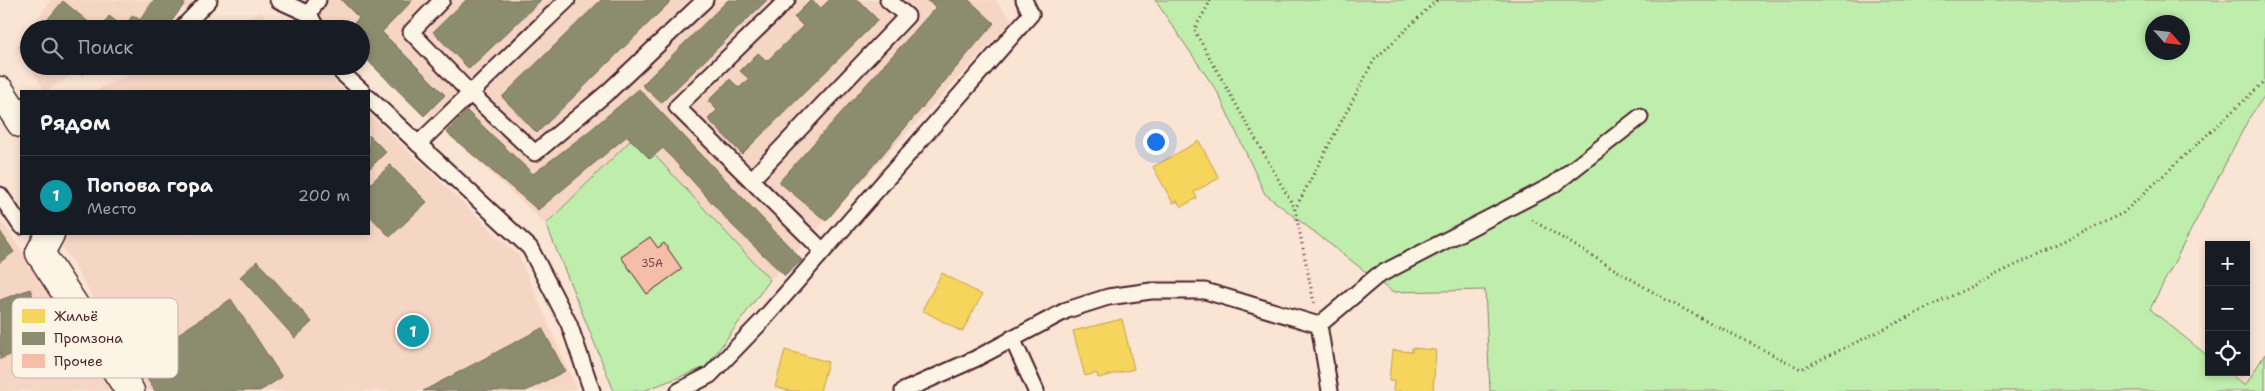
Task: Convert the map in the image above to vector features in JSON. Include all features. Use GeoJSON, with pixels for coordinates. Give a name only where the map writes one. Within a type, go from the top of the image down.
{"type":"FeatureCollection","features":[{"type":"Feature","properties":{"kind":"street"},"geometry":{"type":"LineString","coordinates":[[0,91],[20,121]]}},
{"type":"Feature","properties":{"kind":"street"},"geometry":{"type":"LineString","coordinates":[[39,240],[74,298]]}},
{"type":"Feature","properties":{"kind":"street"},"geometry":{"type":"LineString","coordinates":[[122,378],[130,391]]}},
{"type":"Feature","properties":{"kind":"lane"},"geometry":{"type":"LineString","coordinates":[[189,20],[208,0]]}},
{"type":"Feature","properties":{"kind":"lane"},"geometry":{"type":"LineString","coordinates":[[278,0],[308,14],[312,20]]}},
{"type":"Feature","properties":{"kind":"lane"},"geometry":{"type":"LineString","coordinates":[[308,14],[318,0]]}},
{"type":"Feature","properties":{"kind":"lane"},"geometry":{"type":"LineString","coordinates":[[442,0],[411,32],[470,93],[535,153],[610,91],[705,0]]}},
{"type":"Feature","properties":{"kind":"lane"},"geometry":{"type":"LineString","coordinates":[[418,144],[567,0]]}},
{"type":"Feature","properties":{"kind":"lane"},"geometry":{"type":"LineString","coordinates":[[787,0],[677,107],[823,251]]}},
{"type":"Feature","properties":{"kind":"lane"},"geometry":{"type":"LineString","coordinates":[[751,180],[907,16],[888,0]]}},
{"type":"Feature","properties":{"kind":"lane"},"geometry":{"type":"LineString","coordinates":[[679,391],[710,375],[799,281],[823,251],[1031,14],[1024,0]]}},
{"type":"Feature","properties":{"kind":"lane"},"geometry":{"type":"LineString","coordinates":[[344,75],[361,90]]}},
{"type":"Feature","properties":{"kind":"lane"},"geometry":{"type":"LineString","coordinates":[[370,99],[530,248],[570,324],[592,391]]}},
{"type":"Feature","properties":{"kind":"lane"},"geometry":{"type":"LineString","coordinates":[[1319,326],[1377,276],[1553,186],[1640,117]]}},
{"type":"Feature","properties":{"kind":"lane"},"geometry":{"type":"LineString","coordinates":[[0,195],[20,225]]}},
{"type":"Feature","properties":{"kind":"lane"},"geometry":{"type":"LineString","coordinates":[[904,391],[975,359],[1067,310],[1108,297],[1151,291],[1205,291],[1319,326]]}},
{"type":"Feature","properties":{"kind":"lane"},"geometry":{"type":"LineString","coordinates":[[1319,326],[1330,391]]}},
{"type":"Feature","properties":{"kind":"lane"},"geometry":{"type":"LineString","coordinates":[[1012,338],[1036,391]]}},
{"type":"Feature","properties":{"kind":"path"},"geometry":{"type":"LineString","coordinates":[[1211,0],[1194,30],[1295,209],[1319,326]]}},
{"type":"Feature","properties":{"kind":"path"},"geometry":{"type":"LineString","coordinates":[[1295,209],[1374,60],[1436,0]]}},
{"type":"Feature","properties":{"kind":"path"},"geometry":{"type":"LineString","coordinates":[[1510,207],[1668,301],[1801,369],[2123,213],[2265,81]]}},
{"type":"Feature","properties":{"kind":"shaded area"},"geometry":{"type":"Polygon","coordinates":[[[51,0],[197,0],[166,20],[37,20],[51,0]]]}},
{"type":"Feature","properties":{"kind":"shaded area"},"geometry":{"type":"Polygon","coordinates":[[[298,0],[995,0],[1012,20],[770,280],[636,135],[546,224],[370,62],[370,20],[323,20],[298,0]]]}},
{"type":"Feature","properties":{"kind":"shaded area"},"geometry":{"type":"Polygon","coordinates":[[[260,12],[268,20],[244,20],[260,12]]]}},
{"type":"Feature","properties":{"kind":"shaded area"},"geometry":{"type":"Polygon","coordinates":[[[20,42],[20,54],[16,48],[20,42]]]}},
{"type":"Feature","properties":{"kind":"shaded area"},"geometry":{"type":"Polygon","coordinates":[[[35,75],[73,75],[47,90],[44,90],[35,75]]]}},
{"type":"Feature","properties":{"kind":"shaded area"},"geometry":{"type":"Polygon","coordinates":[[[128,75],[327,75],[343,90],[97,90],[128,75]]]}},
{"type":"Feature","properties":{"kind":"shaded area"},"geometry":{"type":"Polygon","coordinates":[[[370,115],[519,256],[576,388],[570,391],[149,391],[141,378],[178,378],[178,298],[93,298],[56,235],[370,235],[370,115]]]}},
{"type":"Feature","properties":{"kind":"shaded area"},"geometry":{"type":"Polygon","coordinates":[[[0,219],[55,298],[12,298],[12,378],[110,378],[119,391],[0,391],[0,219]]]}},
{"type":"Feature","properties":{"kind":"green space"},"geometry":{"type":"Polygon","coordinates":[[[1155,0],[2265,0],[2265,95],[2249,118],[2150,309],[2205,354],[2205,376],[2233,376],[2245,386],[2265,354],[2265,391],[1490,391],[1485,290],[1392,292],[1265,194],[1218,93],[1155,0]]]}},
{"type":"Feature","properties":{"kind":"green space"},"geometry":{"type":"Polygon","coordinates":[[[636,135],[770,280],[706,367],[643,391],[614,391],[546,224],[636,135]]]}},
{"type":"Feature","properties":{"kind":"building: Жильё"},"geometry":{"type":"Polygon","coordinates":[[[1199,141],[1219,178],[1194,192],[1197,198],[1181,207],[1177,201],[1173,203],[1153,167],[1199,141]]]}},
{"type":"Feature","properties":{"kind":"building: Жильё"},"geometry":{"type":"Polygon","coordinates":[[[942,273],[982,295],[962,332],[922,310],[942,273]]]}},
{"type":"Feature","properties":{"kind":"building: Жильё"},"geometry":{"type":"Polygon","coordinates":[[[1122,319],[1134,369],[1098,378],[1097,373],[1085,376],[1073,331],[1122,319]]]}},
{"type":"Feature","properties":{"kind":"building: Жильё"},"geometry":{"type":"Polygon","coordinates":[[[1412,348],[1436,350],[1433,391],[1393,391],[1394,381],[1389,381],[1392,350],[1412,352],[1412,348]]]}},
{"type":"Feature","properties":{"kind":"building: Жильё"},"geometry":{"type":"Polygon","coordinates":[[[785,350],[828,362],[820,391],[789,391],[775,387],[785,350]]]}},
{"type":"Feature","properties":{"kind":"building: Промзона"},"geometry":{"type":"Polygon","coordinates":[[[154,0],[187,0],[173,20],[140,20],[154,0]]]}},
{"type":"Feature","properties":{"kind":"building: Промзона"},"geometry":{"type":"Polygon","coordinates":[[[341,0],[413,0],[382,32],[445,95],[424,116],[370,63],[370,20],[357,20],[359,18],[341,0]]]}},
{"type":"Feature","properties":{"kind":"building: Промзона"},"geometry":{"type":"Polygon","coordinates":[[[466,0],[541,0],[469,69],[433,32],[466,0]]]}},
{"type":"Feature","properties":{"kind":"building: Промзона"},"geometry":{"type":"Polygon","coordinates":[[[601,0],[672,0],[537,133],[502,97],[601,0]]]}},
{"type":"Feature","properties":{"kind":"building: Промзона"},"geometry":{"type":"Polygon","coordinates":[[[728,0],[767,0],[661,103],[642,85],[728,0]]]}},
{"type":"Feature","properties":{"kind":"building: Промзона"},"geometry":{"type":"Polygon","coordinates":[[[811,0],[821,8],[829,0],[858,0],[878,20],[742,154],[708,119],[717,110],[708,101],[730,79],[739,88],[749,79],[740,71],[758,53],[767,61],[803,26],[794,17],[811,0]]]}},
{"type":"Feature","properties":{"kind":"building: Промзона"},"geometry":{"type":"Polygon","coordinates":[[[926,0],[969,0],[994,23],[826,221],[779,182],[936,7],[926,0]]]}},
{"type":"Feature","properties":{"kind":"building: Промзона"},"geometry":{"type":"Polygon","coordinates":[[[63,1],[86,20],[49,20],[48,19],[63,1]]]}},
{"type":"Feature","properties":{"kind":"building: Промзона"},"geometry":{"type":"Polygon","coordinates":[[[133,15],[140,20],[129,20],[133,15]]]}},
{"type":"Feature","properties":{"kind":"building: Промзона"},"geometry":{"type":"Polygon","coordinates":[[[109,16],[114,20],[106,20],[109,16]]]}},
{"type":"Feature","properties":{"kind":"building: Промзона"},"geometry":{"type":"Polygon","coordinates":[[[639,89],[802,260],[785,276],[731,224],[663,148],[650,159],[627,136],[538,210],[446,132],[467,111],[533,174],[588,132],[639,89]]]}},
{"type":"Feature","properties":{"kind":"building: Промзона"},"geometry":{"type":"Polygon","coordinates":[[[370,136],[386,152],[370,168],[370,136]]]}},
{"type":"Feature","properties":{"kind":"building: Промзона"},"geometry":{"type":"Polygon","coordinates":[[[390,165],[427,202],[390,237],[370,216],[370,184],[390,165]]]}},
{"type":"Feature","properties":{"kind":"building: Промзона"},"geometry":{"type":"Polygon","coordinates":[[[0,231],[14,252],[0,262],[0,231]]]}},
{"type":"Feature","properties":{"kind":"building: Промзона"},"geometry":{"type":"Polygon","coordinates":[[[257,261],[312,322],[295,338],[240,277],[257,261]]]}},
{"type":"Feature","properties":{"kind":"building: Промзона"},"geometry":{"type":"Polygon","coordinates":[[[30,289],[33,298],[12,298],[12,354],[0,359],[0,300],[30,289]]]}},
{"type":"Feature","properties":{"kind":"building: Промзона"},"geometry":{"type":"Polygon","coordinates":[[[231,299],[282,377],[260,391],[155,391],[146,378],[178,378],[178,334],[231,299]]]}},
{"type":"Feature","properties":{"kind":"building: Промзона"},"geometry":{"type":"Polygon","coordinates":[[[542,328],[565,371],[526,391],[423,391],[542,328]]]}},
{"type":"Feature","properties":{"kind":"building: Прочее"},"geometry":{"type":"Polygon","coordinates":[[[650,237],[658,248],[664,243],[682,269],[647,294],[621,257],[650,237]]]}},
{"type":"Feature","properties":{"kind":"place","name":"Попова гора"},"geometry":{"type":"Point","coordinates":[413,331]}}]}
